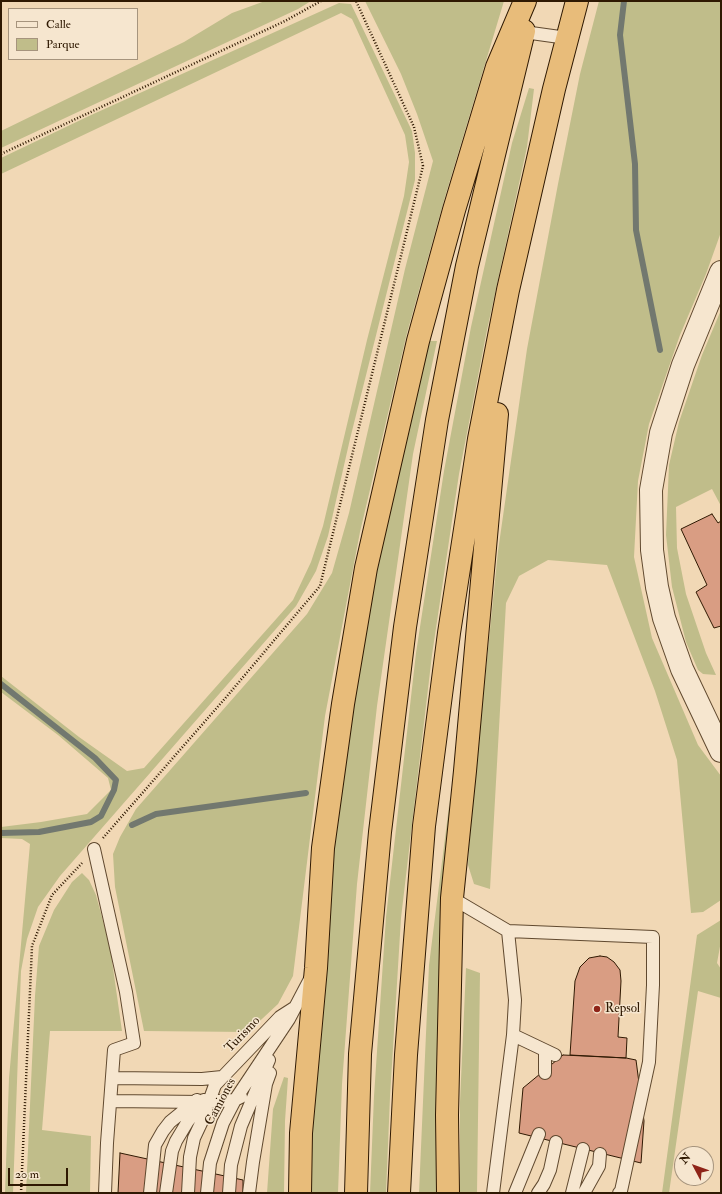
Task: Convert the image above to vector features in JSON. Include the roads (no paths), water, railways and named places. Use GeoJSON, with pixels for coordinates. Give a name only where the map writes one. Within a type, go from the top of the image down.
{"type":"FeatureCollection","features":[{"type":"Feature","properties":{"kind":"highway"},"geometry":{"type":"LineString","coordinates":[[300,1193],[301,1133],[316,968],[323,848],[343,704],[366,568],[418,341],[441,256],[497,67],[525,1]]}},
{"type":"Feature","properties":{"kind":"highway"},"geometry":{"type":"LineString","coordinates":[[356,1193],[360,1054],[380,832],[405,627],[437,420],[468,266],[531,1]]}},
{"type":"Feature","properties":{"kind":"highway"},"geometry":{"type":"LineString","coordinates":[[399,1193],[406,1055],[424,826],[449,633],[479,439],[508,290],[552,97],[577,1]]}},
{"type":"Feature","properties":{"kind":"highway"},"geometry":{"type":"LineString","coordinates":[[448,1193],[447,1108],[452,898],[465,771],[508,290]]}},
{"type":"Feature","properties":{"kind":"street"},"geometry":{"type":"LineString","coordinates":[[721,272],[683,365],[661,433],[652,490],[652,550],[657,587],[664,618],[682,669],[721,751]]}},
{"type":"Feature","properties":{"kind":"lane"},"geometry":{"type":"LineString","coordinates":[[524,32],[567,38]]}},
{"type":"Feature","properties":{"kind":"lane"},"geometry":{"type":"LineString","coordinates":[[94,849],[126,992],[134,1043],[114,1050],[105,1193]]}},
{"type":"Feature","properties":{"kind":"lane"},"geometry":{"type":"LineString","coordinates":[[452,898],[508,931],[653,937],[653,985],[649,1062],[621,1191],[619,1193]]}},
{"type":"Feature","properties":{"kind":"lane"},"geometry":{"type":"LineString","coordinates":[[492,1193],[513,1035],[515,1000],[508,931]]}},
{"type":"Feature","properties":{"kind":"lane","name":"Camiones"},"geometry":{"type":"LineString","coordinates":[[207,1193],[210,1163],[223,1123],[235,1100],[290,1019],[294,1008],[316,968]]}},
{"type":"Feature","properties":{"kind":"lane","name":"Turismo"},"geometry":{"type":"LineString","coordinates":[[166,1193],[172,1151],[188,1121],[219,1081],[280,1017],[294,1008]]}},
{"type":"Feature","properties":{"kind":"lane","name":"Camiones"},"geometry":{"type":"LineString","coordinates":[[230,1193],[231,1165],[241,1126],[281,1033]]}},
{"type":"Feature","properties":{"kind":"lane"},"geometry":{"type":"LineString","coordinates":[[249,1193],[266,1084],[281,1033]]}},
{"type":"Feature","properties":{"kind":"lane"},"geometry":{"type":"LineString","coordinates":[[513,1035],[550,1053],[545,1073]]}},
{"type":"Feature","properties":{"kind":"lane"},"geometry":{"type":"LineString","coordinates":[[112,1078],[202,1079],[219,1081]]}},
{"type":"Feature","properties":{"kind":"lane"},"geometry":{"type":"LineString","coordinates":[[111,1101],[202,1102],[235,1100],[255,1092]]}},
{"type":"Feature","properties":{"kind":"lane","name":"Turismo"},"geometry":{"type":"LineString","coordinates":[[150,1193],[155,1145],[163,1131],[170,1122],[202,1102]]}},
{"type":"Feature","properties":{"kind":"lane","name":"Turismo"},"geometry":{"type":"LineString","coordinates":[[188,1193],[192,1144],[202,1102]]}},
{"type":"Feature","properties":{"kind":"lane"},"geometry":{"type":"LineString","coordinates":[[515,1193],[539,1134]]}},
{"type":"Feature","properties":{"kind":"lane"},"geometry":{"type":"LineString","coordinates":[[538,1193],[550,1170],[556,1142]]}},
{"type":"Feature","properties":{"kind":"lane"},"geometry":{"type":"LineString","coordinates":[[572,1193],[583,1149]]}},
{"type":"Feature","properties":{"kind":"lane"},"geometry":{"type":"LineString","coordinates":[[584,1193],[599,1166],[600,1154]]}},
{"type":"Feature","properties":{"kind":"waterway"},"geometry":{"type":"LineString","coordinates":[[624,1],[620,35],[635,164],[636,230],[660,350]]}},
{"type":"Feature","properties":{"kind":"waterway"},"geometry":{"type":"LineString","coordinates":[[1,684],[95,758],[116,780],[114,790],[101,816],[91,822],[39,832],[1,833]]}},
{"type":"Feature","properties":{"kind":"waterway"},"geometry":{"type":"LineString","coordinates":[[132,825],[156,814],[306,793]]}},
{"type":"Feature","properties":{"kind":"place","name":"Repsol"},"geometry":{"type":"Point","coordinates":[597,1009]}}]}
